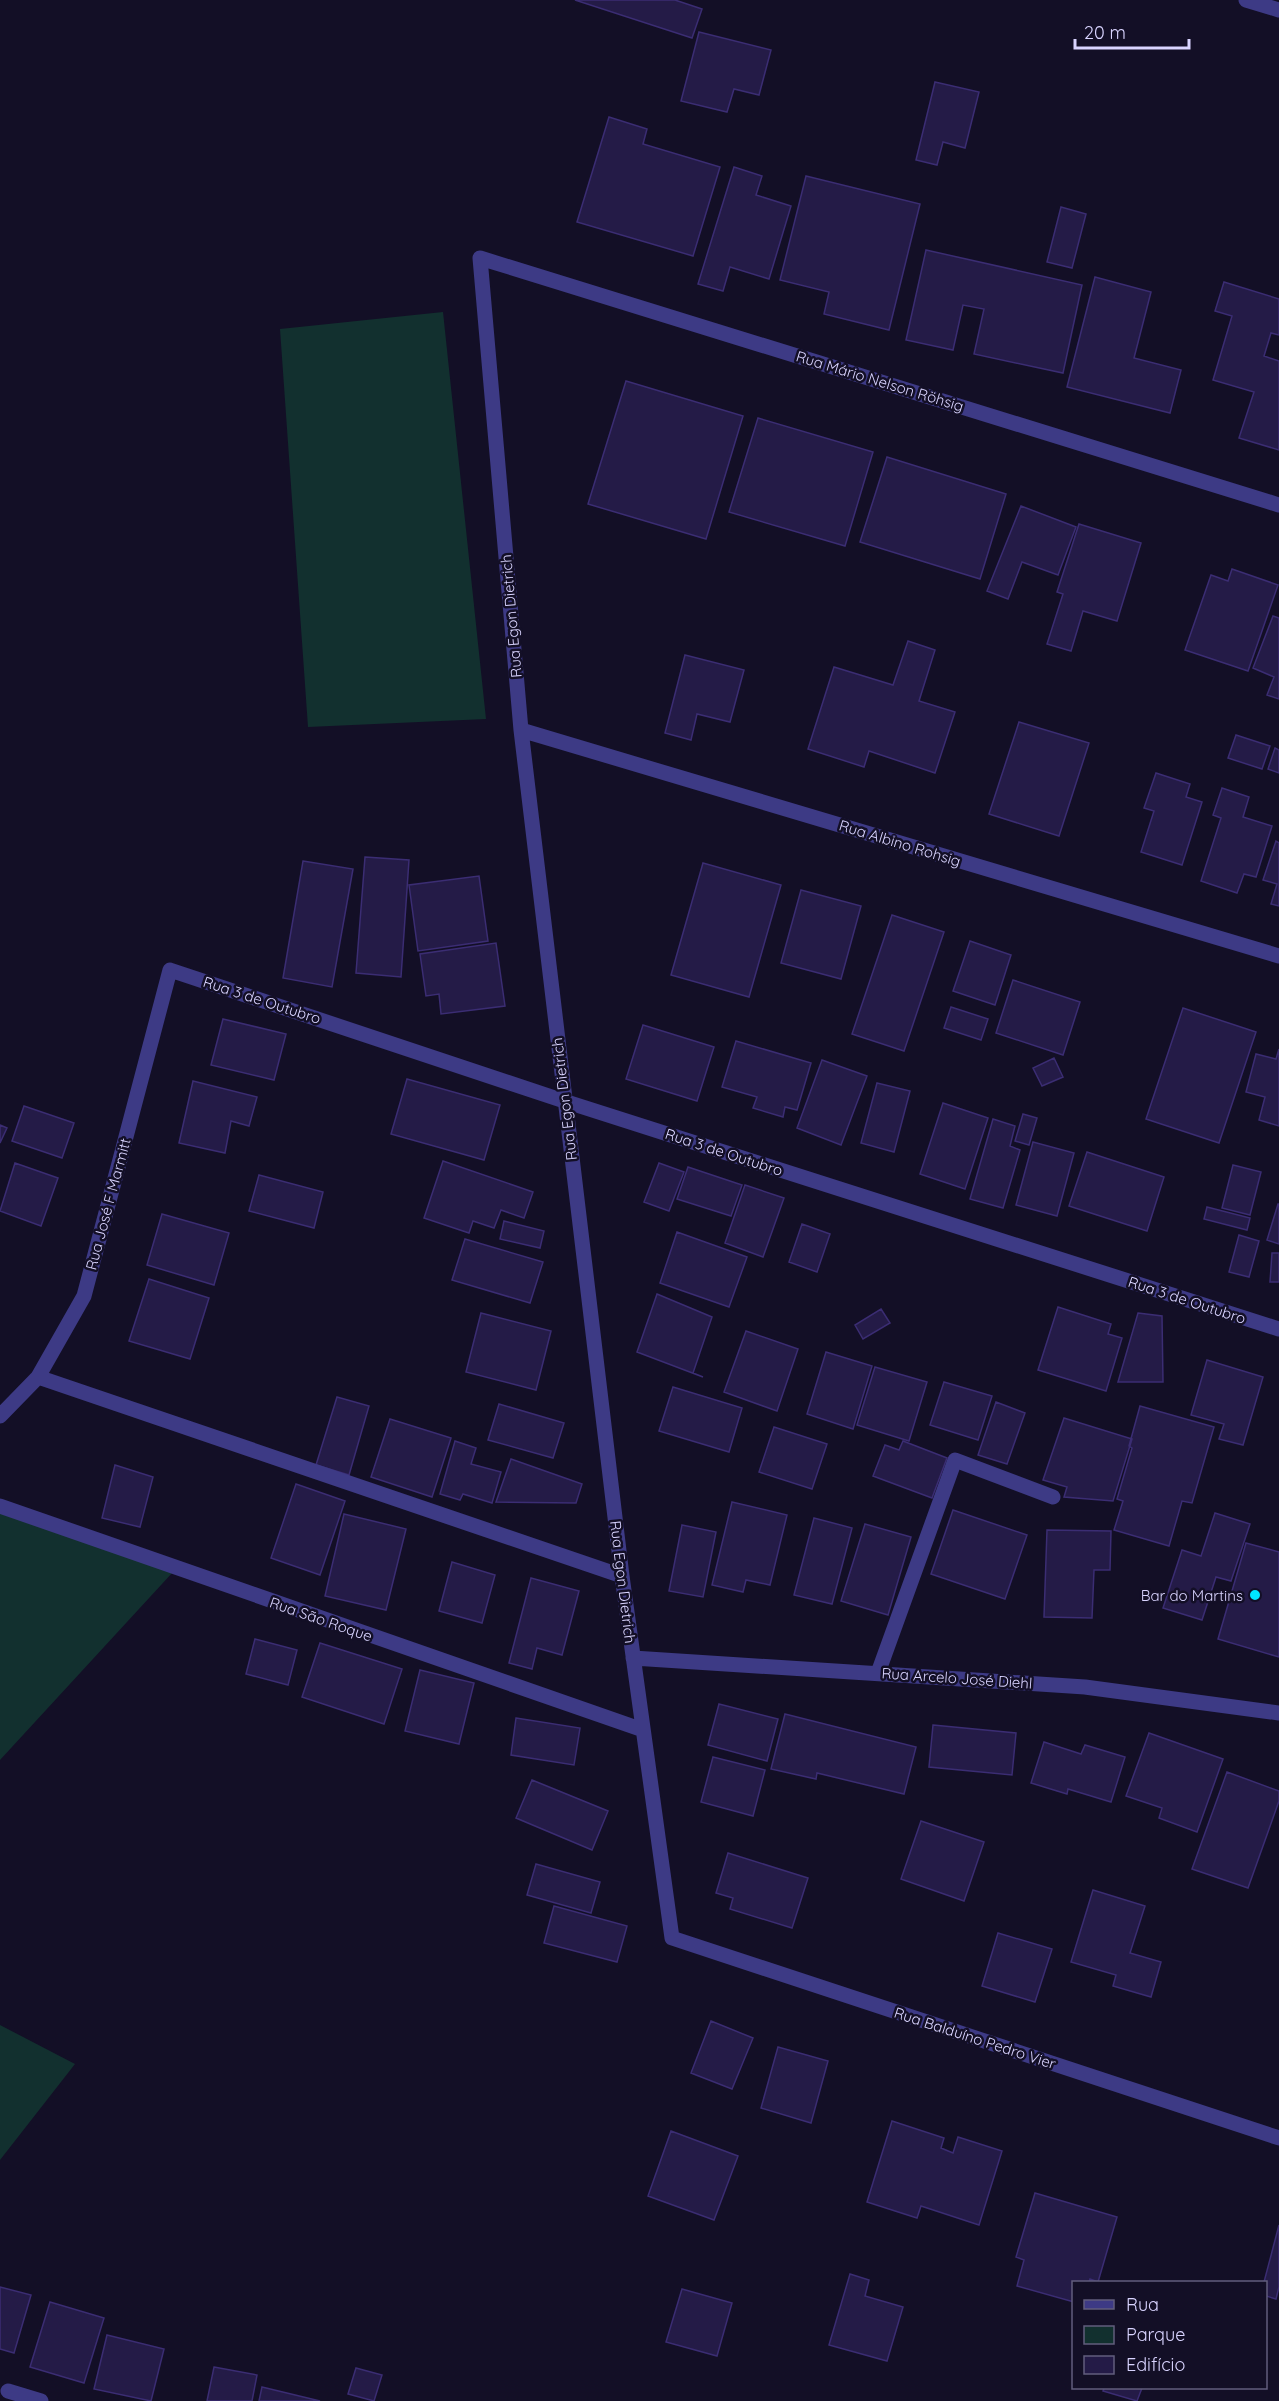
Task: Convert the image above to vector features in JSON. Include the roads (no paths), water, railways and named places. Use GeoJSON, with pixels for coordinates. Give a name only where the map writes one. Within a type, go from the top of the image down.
{"type":"FeatureCollection","features":[{"type":"Feature","properties":{"kind":"street"},"geometry":{"type":"LineString","coordinates":[[1246,0],[1279,10]]}},
{"type":"Feature","properties":{"kind":"street","name":"Rua Mário Nelson Röhsig"},"geometry":{"type":"LineString","coordinates":[[480,258],[1279,505]]}},
{"type":"Feature","properties":{"kind":"street","name":"Rua Egon Dietrich"},"geometry":{"type":"LineString","coordinates":[[480,258],[521,730],[622,1576],[672,1938]]}},
{"type":"Feature","properties":{"kind":"street","name":"Rua Albino Rohsig"},"geometry":{"type":"LineString","coordinates":[[521,730],[1279,956]]}},
{"type":"Feature","properties":{"kind":"street","name":"Rua 3 de Outubro"},"geometry":{"type":"LineString","coordinates":[[170,970],[564,1101],[1279,1329]]}},
{"type":"Feature","properties":{"kind":"street","name":"Rua José F Marmitt"},"geometry":{"type":"LineString","coordinates":[[0,1416],[38,1377],[84,1296],[170,970]]}},
{"type":"Feature","properties":{"kind":"street"},"geometry":{"type":"LineString","coordinates":[[38,1377],[622,1576]]}},
{"type":"Feature","properties":{"kind":"street"},"geometry":{"type":"LineString","coordinates":[[878,1673],[955,1460],[1053,1497]]}},
{"type":"Feature","properties":{"kind":"street","name":"Rua São Roque"},"geometry":{"type":"LineString","coordinates":[[0,1506],[643,1730]]}},
{"type":"Feature","properties":{"kind":"street","name":"Rua Arcelo José Diehl"},"geometry":{"type":"LineString","coordinates":[[633,1658],[1085,1687],[1279,1713]]}},
{"type":"Feature","properties":{"kind":"street","name":"Rua Balduíno Pedro Vier"},"geometry":{"type":"LineString","coordinates":[[672,1938],[1279,2138]]}},
{"type":"Feature","properties":{"kind":"street"},"geometry":{"type":"LineString","coordinates":[[8,2391],[41,2401]]}},
{"type":"Feature","properties":{"kind":"place","name":"Bar do Martins"},"geometry":{"type":"Point","coordinates":[1255,1595]}}]}
